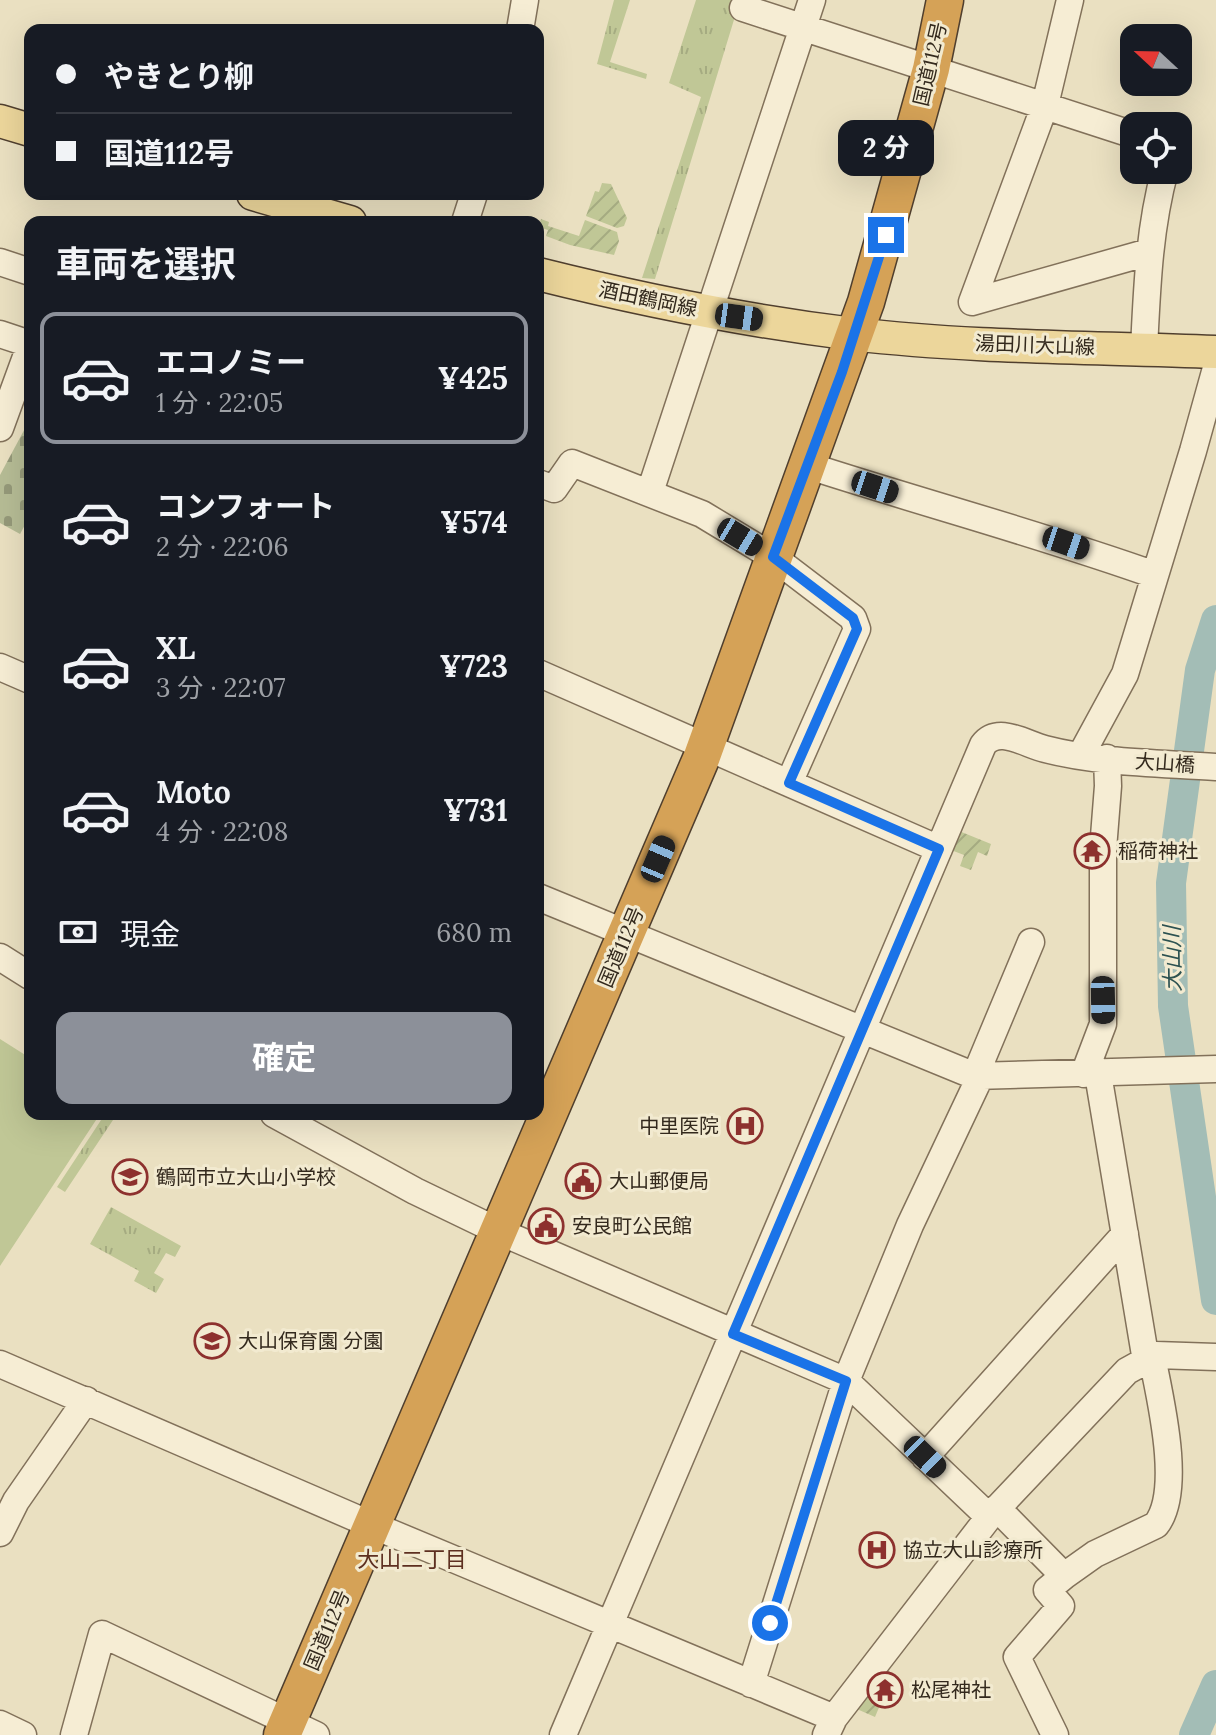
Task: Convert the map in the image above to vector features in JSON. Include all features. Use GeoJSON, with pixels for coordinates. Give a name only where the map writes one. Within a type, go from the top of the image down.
{"type":"FeatureCollection","features":[{"type":"Feature","properties":{"kind":"highway","name":"国道112号"},"geometry":{"type":"LineString","coordinates":[[295,1731],[372,1525],[706,746],[855,334],[931,69],[945,0]]}},
{"type":"Feature","properties":{"kind":"main road"},"geometry":{"type":"LineString","coordinates":[[267,200],[304,216]]}},
{"type":"Feature","properties":{"kind":"main road","name":"酒田鶴岡線"},"geometry":{"type":"LineString","coordinates":[[544,275],[710,313],[855,334]]}},
{"type":"Feature","properties":{"kind":"main road","name":"湯田川大山線"},"geometry":{"type":"LineString","coordinates":[[855,334],[952,342],[1216,352]]}},
{"type":"Feature","properties":{"kind":"street"},"geometry":{"type":"LineString","coordinates":[[521,24],[525,0]]}},
{"type":"Feature","properties":{"kind":"street"},"geometry":{"type":"LineString","coordinates":[[650,492],[812,0]]}},
{"type":"Feature","properties":{"kind":"street"},"geometry":{"type":"LineString","coordinates":[[1070,0],[1045,105],[972,302],[1149,252]]}},
{"type":"Feature","properties":{"kind":"street"},"geometry":{"type":"LineString","coordinates":[[743,8],[1120,130]]}},
{"type":"Feature","properties":{"kind":"street"},"geometry":{"type":"LineString","coordinates":[[1144,349],[1149,252],[1161,184]]}},
{"type":"Feature","properties":{"kind":"street"},"geometry":{"type":"LineString","coordinates":[[0,262],[24,270]]}},
{"type":"Feature","properties":{"kind":"street"},"geometry":{"type":"LineString","coordinates":[[0,334],[24,343]]}},
{"type":"Feature","properties":{"kind":"street"},"geometry":{"type":"LineString","coordinates":[[0,428],[24,362]]}},
{"type":"Feature","properties":{"kind":"street"},"geometry":{"type":"LineString","coordinates":[[1055,1735],[1017,1657],[1061,1606],[1047,1590],[1095,1554],[1156,1525],[1162,1518],[1169,1462],[1097,1074],[1103,1024],[1103,879],[1108,786],[1101,758],[1216,368]]}},
{"type":"Feature","properties":{"kind":"street"},"geometry":{"type":"LineString","coordinates":[[544,485],[554,489],[572,463],[702,514],[773,557],[853,618],[857,629],[789,783]]}},
{"type":"Feature","properties":{"kind":"street"},"geometry":{"type":"LineString","coordinates":[[806,465],[983,521],[1066,543],[1155,575]]}},
{"type":"Feature","properties":{"kind":"street"},"geometry":{"type":"LineString","coordinates":[[0,667],[24,677]]}},
{"type":"Feature","properties":{"kind":"street"},"geometry":{"type":"LineString","coordinates":[[544,676],[939,849],[563,1735]]}},
{"type":"Feature","properties":{"kind":"street","name":"大山橋"},"geometry":{"type":"LineString","coordinates":[[939,849],[983,745],[989,737],[998,734],[1046,749],[1101,758],[1216,767]]}},
{"type":"Feature","properties":{"kind":"street"},"geometry":{"type":"LineString","coordinates":[[544,899],[978,1076],[1216,1069]]}},
{"type":"Feature","properties":{"kind":"street"},"geometry":{"type":"LineString","coordinates":[[751,1684],[846,1381],[910,1225],[978,1076],[1031,942]]}},
{"type":"Feature","properties":{"kind":"street"},"geometry":{"type":"LineString","coordinates":[[0,957],[24,972]]}},
{"type":"Feature","properties":{"kind":"street"},"geometry":{"type":"LineString","coordinates":[[285,1120],[415,1191],[498,1231],[846,1381],[925,1457],[1064,1576]]}},
{"type":"Feature","properties":{"kind":"street"},"geometry":{"type":"LineString","coordinates":[[925,1457],[1125,1234]]}},
{"type":"Feature","properties":{"kind":"street"},"geometry":{"type":"LineString","coordinates":[[0,1364],[751,1684],[830,1726],[993,1513],[1127,1371],[1151,1358],[1216,1357]]}},
{"type":"Feature","properties":{"kind":"street"},"geometry":{"type":"LineString","coordinates":[[0,1533],[16,1501],[86,1400]]}},
{"type":"Feature","properties":{"kind":"street"},"geometry":{"type":"LineString","coordinates":[[74,1735],[102,1634],[295,1731]]}},
{"type":"Feature","properties":{"kind":"street"},"geometry":{"type":"LineString","coordinates":[[0,1724],[23,1735]]}},
{"type":"Feature","properties":{"kind":"green space"},"geometry":{"type":"Polygon","coordinates":[[[614,0],[630,0],[610,62],[647,74],[646,79],[597,64],[614,0]]]}},
{"type":"Feature","properties":{"kind":"green space"},"geometry":{"type":"Polygon","coordinates":[[[696,0],[740,0],[655,279],[642,278],[701,97],[669,83],[696,0]]]}},
{"type":"Feature","properties":{"kind":"green space"},"geometry":{"type":"Polygon","coordinates":[[[602,183],[611,184],[627,218],[624,226],[617,228],[586,216],[595,191],[599,192],[602,183]]]}},
{"type":"Feature","properties":{"kind":"green space"},"geometry":{"type":"Polygon","coordinates":[[[544,220],[549,222],[548,226],[579,236],[585,220],[617,232],[619,241],[614,255],[546,236],[548,230],[544,229],[544,220]]]}},
{"type":"Feature","properties":{"kind":"green space"},"geometry":{"type":"Polygon","coordinates":[[[24,430],[24,527],[20,534],[0,523],[0,475],[24,430]]]}},
{"type":"Feature","properties":{"kind":"green space"},"geometry":{"type":"Polygon","coordinates":[[[959,831],[991,844],[987,856],[978,852],[971,870],[960,866],[964,855],[951,850],[959,831]]]}},
{"type":"Feature","properties":{"kind":"green space"},"geometry":{"type":"Polygon","coordinates":[[[0,1039],[24,1054],[24,1120],[96,1120],[0,1266],[0,1039]]]}},
{"type":"Feature","properties":{"kind":"green space"},"geometry":{"type":"Polygon","coordinates":[[[101,1120],[113,1120],[65,1192],[57,1187],[101,1120]]]}},
{"type":"Feature","properties":{"kind":"green space"},"geometry":{"type":"Polygon","coordinates":[[[111,1207],[181,1246],[175,1257],[166,1253],[154,1273],[164,1279],[156,1293],[134,1281],[139,1271],[90,1244],[111,1207]]]}},
{"type":"Feature","properties":{"kind":"green space"},"geometry":{"type":"Polygon","coordinates":[[[881,1666],[893,1674],[875,1717],[850,1706],[881,1666]]]}},
{"type":"Feature","properties":{"kind":"waterway","name":"大山川"},"geometry":{"type":"LineString","coordinates":[[1216,620],[1200,670],[1171,883],[1173,1006],[1216,1300]]}},
{"type":"Feature","properties":{"kind":"waterway"},"geometry":{"type":"LineString","coordinates":[[1194,1735],[1216,1685]]}},
{"type":"Feature","properties":{"kind":"place","name":"稲荷神社"},"geometry":{"type":"Point","coordinates":[1092,851]}},
{"type":"Feature","properties":{"kind":"place","name":"中里医院"},"geometry":{"type":"Point","coordinates":[745,1126]}},
{"type":"Feature","properties":{"kind":"place","name":"鶴岡市立大山小学校"},"geometry":{"type":"Point","coordinates":[130,1177]}},
{"type":"Feature","properties":{"kind":"place","name":"大山郵便局"},"geometry":{"type":"Point","coordinates":[583,1181]}},
{"type":"Feature","properties":{"kind":"place","name":"安良町公民館"},"geometry":{"type":"Point","coordinates":[546,1226]}},
{"type":"Feature","properties":{"kind":"place","name":"大山保育園 分園"},"geometry":{"type":"Point","coordinates":[212,1341]}},
{"type":"Feature","properties":{"kind":"place","name":"協立大山診療所"},"geometry":{"type":"Point","coordinates":[877,1550]}},
{"type":"Feature","properties":{"kind":"place","name":"松尾神社"},"geometry":{"type":"Point","coordinates":[885,1690]}},
{"type":"Feature","properties":{"kind":"district","name":"大山二丁目"},"geometry":{"type":"Point","coordinates":[412,1559]}},
{"type":"Feature","properties":{"kind":"route"},"geometry":{"type":"LineString","coordinates":[[770,1623],[846,1381],[733,1334],[939,849],[789,783],[857,629],[853,618],[773,557],[842,372],[886,235]]}}]}
